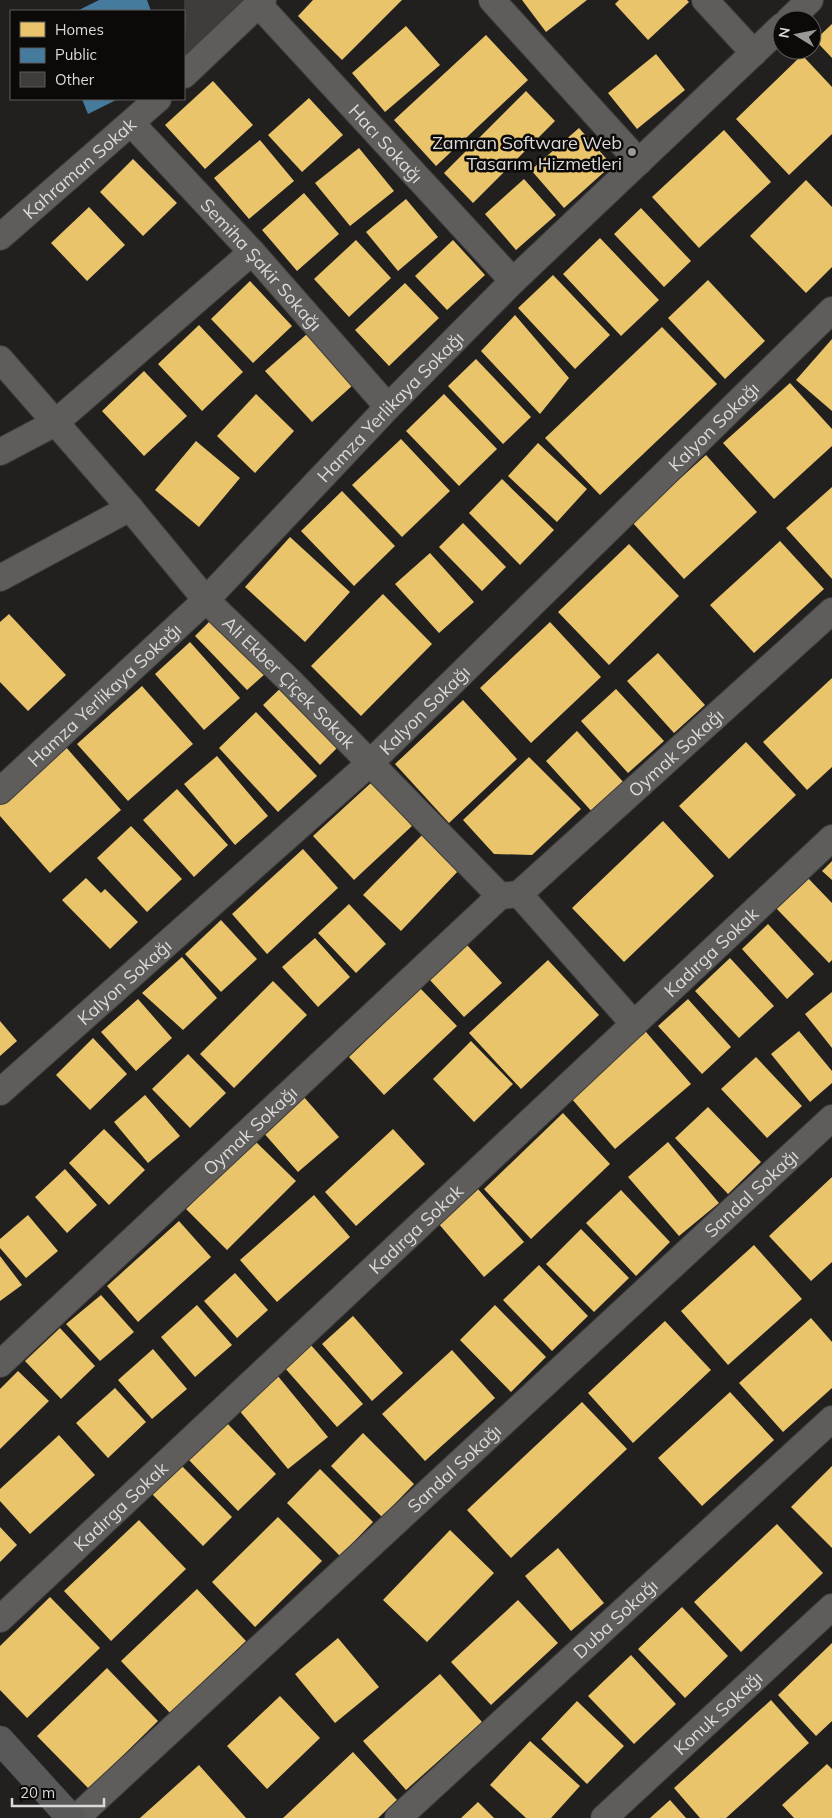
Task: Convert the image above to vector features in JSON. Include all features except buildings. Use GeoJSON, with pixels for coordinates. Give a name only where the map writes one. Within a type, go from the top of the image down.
{"type":"FeatureCollection","features":[{"type":"Feature","properties":{"kind":"main road"},"geometry":{"type":"LineString","coordinates":[[0,1740],[71,1818]]}},
{"type":"Feature","properties":{"kind":"street"},"geometry":{"type":"LineString","coordinates":[[492,0],[639,162]]}},
{"type":"Feature","properties":{"kind":"street"},"geometry":{"type":"LineString","coordinates":[[705,0],[754,53]]}},
{"type":"Feature","properties":{"kind":"street"},"geometry":{"type":"LineString","coordinates":[[800,10],[810,0]]}},
{"type":"Feature","properties":{"kind":"street"},"geometry":{"type":"LineString","coordinates":[[185,74],[261,2]]}},
{"type":"Feature","properties":{"kind":"street","name":"Hacı Sokağı"},"geometry":{"type":"LineString","coordinates":[[261,2],[513,281]]}},
{"type":"Feature","properties":{"kind":"street","name":"Hamza Yerlikaya Sokağı"},"geometry":{"type":"LineString","coordinates":[[0,791],[206,600],[388,407],[513,281],[772,36]]}},
{"type":"Feature","properties":{"kind":"street","name":"Kahraman Sokak"},"geometry":{"type":"LineString","coordinates":[[0,237],[132,124],[157,100]]}},
{"type":"Feature","properties":{"kind":"street","name":"Semiha Şakir Sokağı"},"geometry":{"type":"LineString","coordinates":[[132,124],[252,252],[388,407]]}},
{"type":"Feature","properties":{"kind":"street"},"geometry":{"type":"LineString","coordinates":[[0,452],[55,423],[252,252]]}},
{"type":"Feature","properties":{"kind":"street","name":"Kalyon Sokağı"},"geometry":{"type":"LineString","coordinates":[[0,1092],[369,764],[832,310]]}},
{"type":"Feature","properties":{"kind":"street","name":"Ali Ekber Çiçek Sokak"},"geometry":{"type":"LineString","coordinates":[[0,359],[130,508],[206,600],[289,680],[369,764],[509,895],[634,1024]]}},
{"type":"Feature","properties":{"kind":"street"},"geometry":{"type":"LineString","coordinates":[[0,578],[130,508]]}},
{"type":"Feature","properties":{"kind":"street","name":"Oymak Sokağı"},"geometry":{"type":"LineString","coordinates":[[0,1364],[509,895],[832,611]]}},
{"type":"Feature","properties":{"kind":"street","name":"Kadırga Sokak"},"geometry":{"type":"LineString","coordinates":[[0,1619],[832,838]]}},
{"type":"Feature","properties":{"kind":"street","name":"Sandal Sokağı"},"geometry":{"type":"LineString","coordinates":[[76,1818],[832,1118]]}},
{"type":"Feature","properties":{"kind":"street","name":"Duba Sokağı"},"geometry":{"type":"LineString","coordinates":[[398,1818],[832,1418]]}},
{"type":"Feature","properties":{"kind":"street","name":"Konuk Sokağı"},"geometry":{"type":"LineString","coordinates":[[604,1818],[832,1607]]}},
{"type":"Feature","properties":{"kind":"place","name":"Zamran Software Web Tasarım Hizmetleri"},"geometry":{"type":"Point","coordinates":[632,152]}}]}
